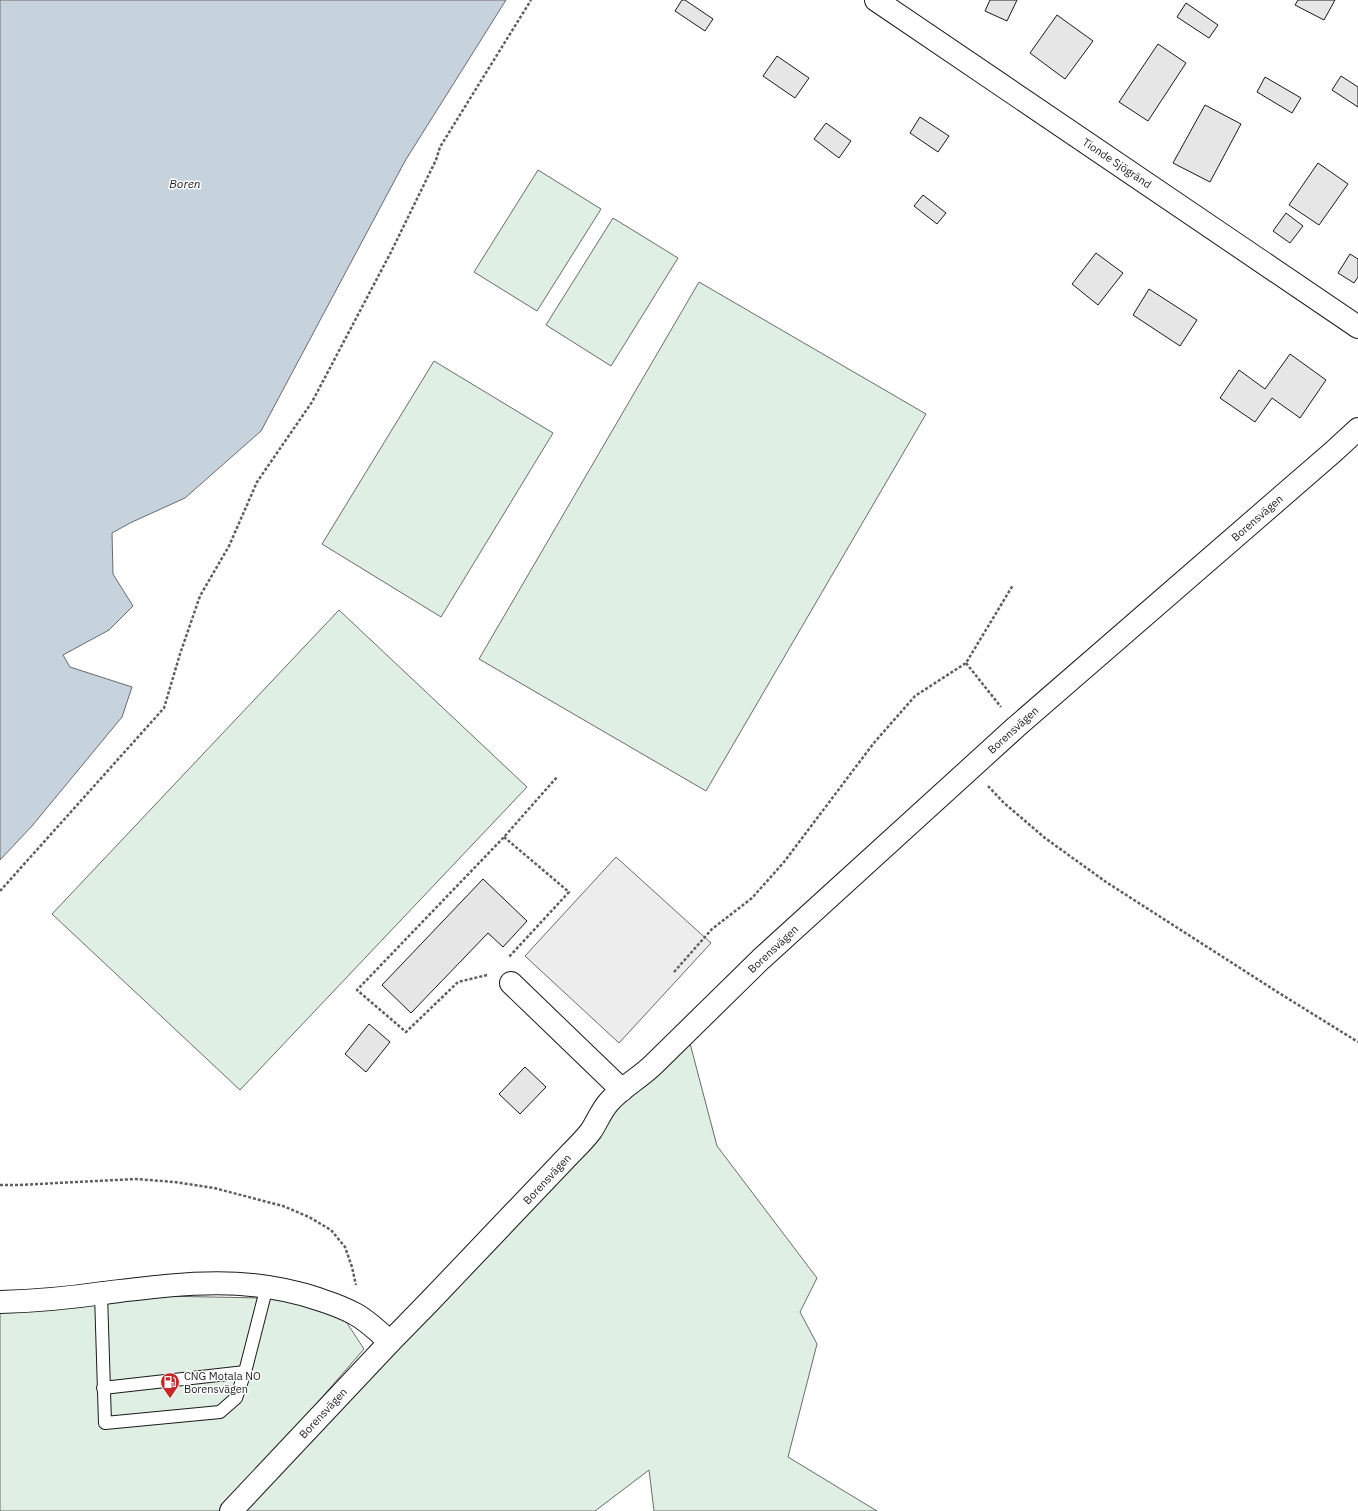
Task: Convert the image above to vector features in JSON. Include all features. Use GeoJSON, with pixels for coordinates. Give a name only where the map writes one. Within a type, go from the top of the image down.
{"type":"FeatureCollection","features":[{"type":"Feature","properties":{"kind":"street","name":"Tionde Sjögränd"},"geometry":{"type":"LineString","coordinates":[[876,0],[1358,327]]}},
{"type":"Feature","properties":{"kind":"street","name":"Borensvägen"},"geometry":{"type":"LineString","coordinates":[[231,1511],[570,1154],[591,1131],[609,1102],[654,1064],[761,959],[1016,727],[1358,429]]}},
{"type":"Feature","properties":{"kind":"street"},"geometry":{"type":"LineString","coordinates":[[502,978],[622,1090]]}},
{"type":"Feature","properties":{"kind":"street"},"geometry":{"type":"LineString","coordinates":[[0,1302],[100,1294],[192,1283],[232,1282],[267,1286],[300,1293],[355,1314],[378,1330],[390,1342]]}},
{"type":"Feature","properties":{"kind":"lane"},"geometry":{"type":"LineString","coordinates":[[100,1294],[105,1423],[220,1412],[236,1398],[245,1372],[267,1286]]}},
{"type":"Feature","properties":{"kind":"lane"},"geometry":{"type":"LineString","coordinates":[[104,1388],[245,1372]]}},
{"type":"Feature","properties":{"kind":"path"},"geometry":{"type":"LineString","coordinates":[[0,891],[164,708],[180,654],[200,596],[229,546],[257,482],[312,402],[391,252],[436,160],[440,147],[531,0]]}},
{"type":"Feature","properties":{"kind":"path"},"geometry":{"type":"LineString","coordinates":[[674,972],[712,929],[752,898],[779,867],[873,744],[915,696],[966,663],[1013,585]]}},
{"type":"Feature","properties":{"kind":"path"},"geometry":{"type":"LineString","coordinates":[[966,663],[1016,727]]}},
{"type":"Feature","properties":{"kind":"path"},"geometry":{"type":"LineString","coordinates":[[973,766],[995,795],[1004,804],[1045,838],[1106,882],[1278,994],[1358,1042]]}},
{"type":"Feature","properties":{"kind":"path"},"geometry":{"type":"LineString","coordinates":[[504,837],[569,892],[502,978],[458,982],[406,1032],[357,990],[504,837],[557,777]]}},
{"type":"Feature","properties":{"kind":"path"},"geometry":{"type":"LineString","coordinates":[[0,1185],[136,1179],[174,1182],[214,1188],[283,1206],[309,1217],[331,1230],[345,1246],[352,1267],[356,1288],[355,1314]]}},
{"type":"Feature","properties":{"kind":"green space"},"geometry":{"type":"Polygon","coordinates":[[[538,170],[601,209],[537,311],[474,272],[538,170]]]}},
{"type":"Feature","properties":{"kind":"green space"},"geometry":{"type":"Polygon","coordinates":[[[613,218],[678,258],[611,366],[546,325],[613,218]]]}},
{"type":"Feature","properties":{"kind":"green space"},"geometry":{"type":"Polygon","coordinates":[[[699,282],[926,414],[706,791],[479,659],[699,282]]]}},
{"type":"Feature","properties":{"kind":"green space"},"geometry":{"type":"Polygon","coordinates":[[[434,361],[553,433],[441,617],[322,544],[434,361]]]}},
{"type":"Feature","properties":{"kind":"green space"},"geometry":{"type":"Polygon","coordinates":[[[339,610],[527,787],[240,1090],[52,914],[339,610]]]}},
{"type":"Feature","properties":{"kind":"green space"},"geometry":{"type":"Polygon","coordinates":[[[687,1032],[717,1146],[817,1278],[800,1312],[817,1344],[788,1457],[877,1511],[654,1511],[649,1470],[595,1511],[229,1511],[687,1032]]]}},
{"type":"Feature","properties":{"kind":"green space"},"geometry":{"type":"Polygon","coordinates":[[[109,1295],[312,1299],[343,1317],[364,1349],[223,1511],[0,1511],[0,1309],[109,1295]]]}},
{"type":"Feature","properties":{"kind":"shaded area"},"geometry":{"type":"Polygon","coordinates":[[[616,857],[711,943],[619,1043],[525,956],[616,857]]]}},
{"type":"Feature","properties":{"kind":"water","name":"Boren"},"geometry":{"type":"Polygon","coordinates":[[[0,0],[506,0],[405,161],[261,431],[185,498],[130,523],[112,533],[113,574],[133,606],[109,630],[63,655],[70,667],[132,687],[122,717],[32,826],[0,860],[0,0]]]}},
{"type":"Feature","properties":{"kind":"building"},"geometry":{"type":"Polygon","coordinates":[[[682,0],[685,0],[713,19],[705,31],[675,11],[682,0]]]}},
{"type":"Feature","properties":{"kind":"building"},"geometry":{"type":"Polygon","coordinates":[[[990,0],[1017,0],[1007,21],[985,11],[990,0]]]}},
{"type":"Feature","properties":{"kind":"building"},"geometry":{"type":"Polygon","coordinates":[[[1298,0],[1335,0],[1324,20],[1295,5],[1298,0]]]}},
{"type":"Feature","properties":{"kind":"building"},"geometry":{"type":"Polygon","coordinates":[[[1186,3],[1218,25],[1209,38],[1177,17],[1186,3]]]}},
{"type":"Feature","properties":{"kind":"building"},"geometry":{"type":"Polygon","coordinates":[[[1057,15],[1093,41],[1065,79],[1030,53],[1057,15]]]}},
{"type":"Feature","properties":{"kind":"building"},"geometry":{"type":"Polygon","coordinates":[[[1158,44],[1186,63],[1148,121],[1119,102],[1158,44]]]}},
{"type":"Feature","properties":{"kind":"building"},"geometry":{"type":"Polygon","coordinates":[[[777,56],[809,78],[795,98],[763,76],[777,56]]]}},
{"type":"Feature","properties":{"kind":"building"},"geometry":{"type":"Polygon","coordinates":[[[1341,76],[1358,87],[1358,107],[1332,90],[1341,76]]]}},
{"type":"Feature","properties":{"kind":"building"},"geometry":{"type":"Polygon","coordinates":[[[1265,77],[1301,98],[1292,113],[1257,92],[1265,77]]]}},
{"type":"Feature","properties":{"kind":"building"},"geometry":{"type":"Polygon","coordinates":[[[1205,105],[1241,124],[1210,182],[1173,163],[1205,105]]]}},
{"type":"Feature","properties":{"kind":"building"},"geometry":{"type":"Polygon","coordinates":[[[920,117],[949,136],[938,152],[910,133],[920,117]]]}},
{"type":"Feature","properties":{"kind":"building"},"geometry":{"type":"Polygon","coordinates":[[[826,123],[851,141],[839,158],[814,139],[826,123]]]}},
{"type":"Feature","properties":{"kind":"building"},"geometry":{"type":"Polygon","coordinates":[[[1318,163],[1348,184],[1319,225],[1289,205],[1318,163]]]}},
{"type":"Feature","properties":{"kind":"building"},"geometry":{"type":"Polygon","coordinates":[[[923,195],[946,213],[937,224],[914,206],[923,195]]]}},
{"type":"Feature","properties":{"kind":"building"},"geometry":{"type":"Polygon","coordinates":[[[1286,213],[1303,226],[1290,243],[1273,231],[1286,213]]]}},
{"type":"Feature","properties":{"kind":"building"},"geometry":{"type":"Polygon","coordinates":[[[1096,253],[1123,273],[1098,305],[1072,284],[1096,253]]]}},
{"type":"Feature","properties":{"kind":"building"},"geometry":{"type":"Polygon","coordinates":[[[1350,254],[1358,259],[1358,277],[1354,283],[1338,273],[1350,254]]]}},
{"type":"Feature","properties":{"kind":"building"},"geometry":{"type":"Polygon","coordinates":[[[1149,289],[1197,320],[1180,346],[1133,315],[1149,289]]]}},
{"type":"Feature","properties":{"kind":"building"},"geometry":{"type":"Polygon","coordinates":[[[1290,354],[1326,380],[1300,418],[1272,398],[1255,422],[1220,398],[1239,370],[1265,389],[1290,354]]]}},
{"type":"Feature","properties":{"kind":"building"},"geometry":{"type":"Polygon","coordinates":[[[483,879],[527,921],[503,947],[488,933],[411,1013],[382,985],[483,879]]]}},
{"type":"Feature","properties":{"kind":"building"},"geometry":{"type":"Polygon","coordinates":[[[369,1024],[390,1042],[366,1072],[345,1054],[369,1024]]]}},
{"type":"Feature","properties":{"kind":"building"},"geometry":{"type":"Polygon","coordinates":[[[525,1067],[546,1087],[520,1114],[499,1094],[525,1067]]]}},
{"type":"Feature","properties":{"kind":"place","name":"CNG Motala NO Borensvägen"},"geometry":{"type":"Point","coordinates":[170,1399]}}]}
